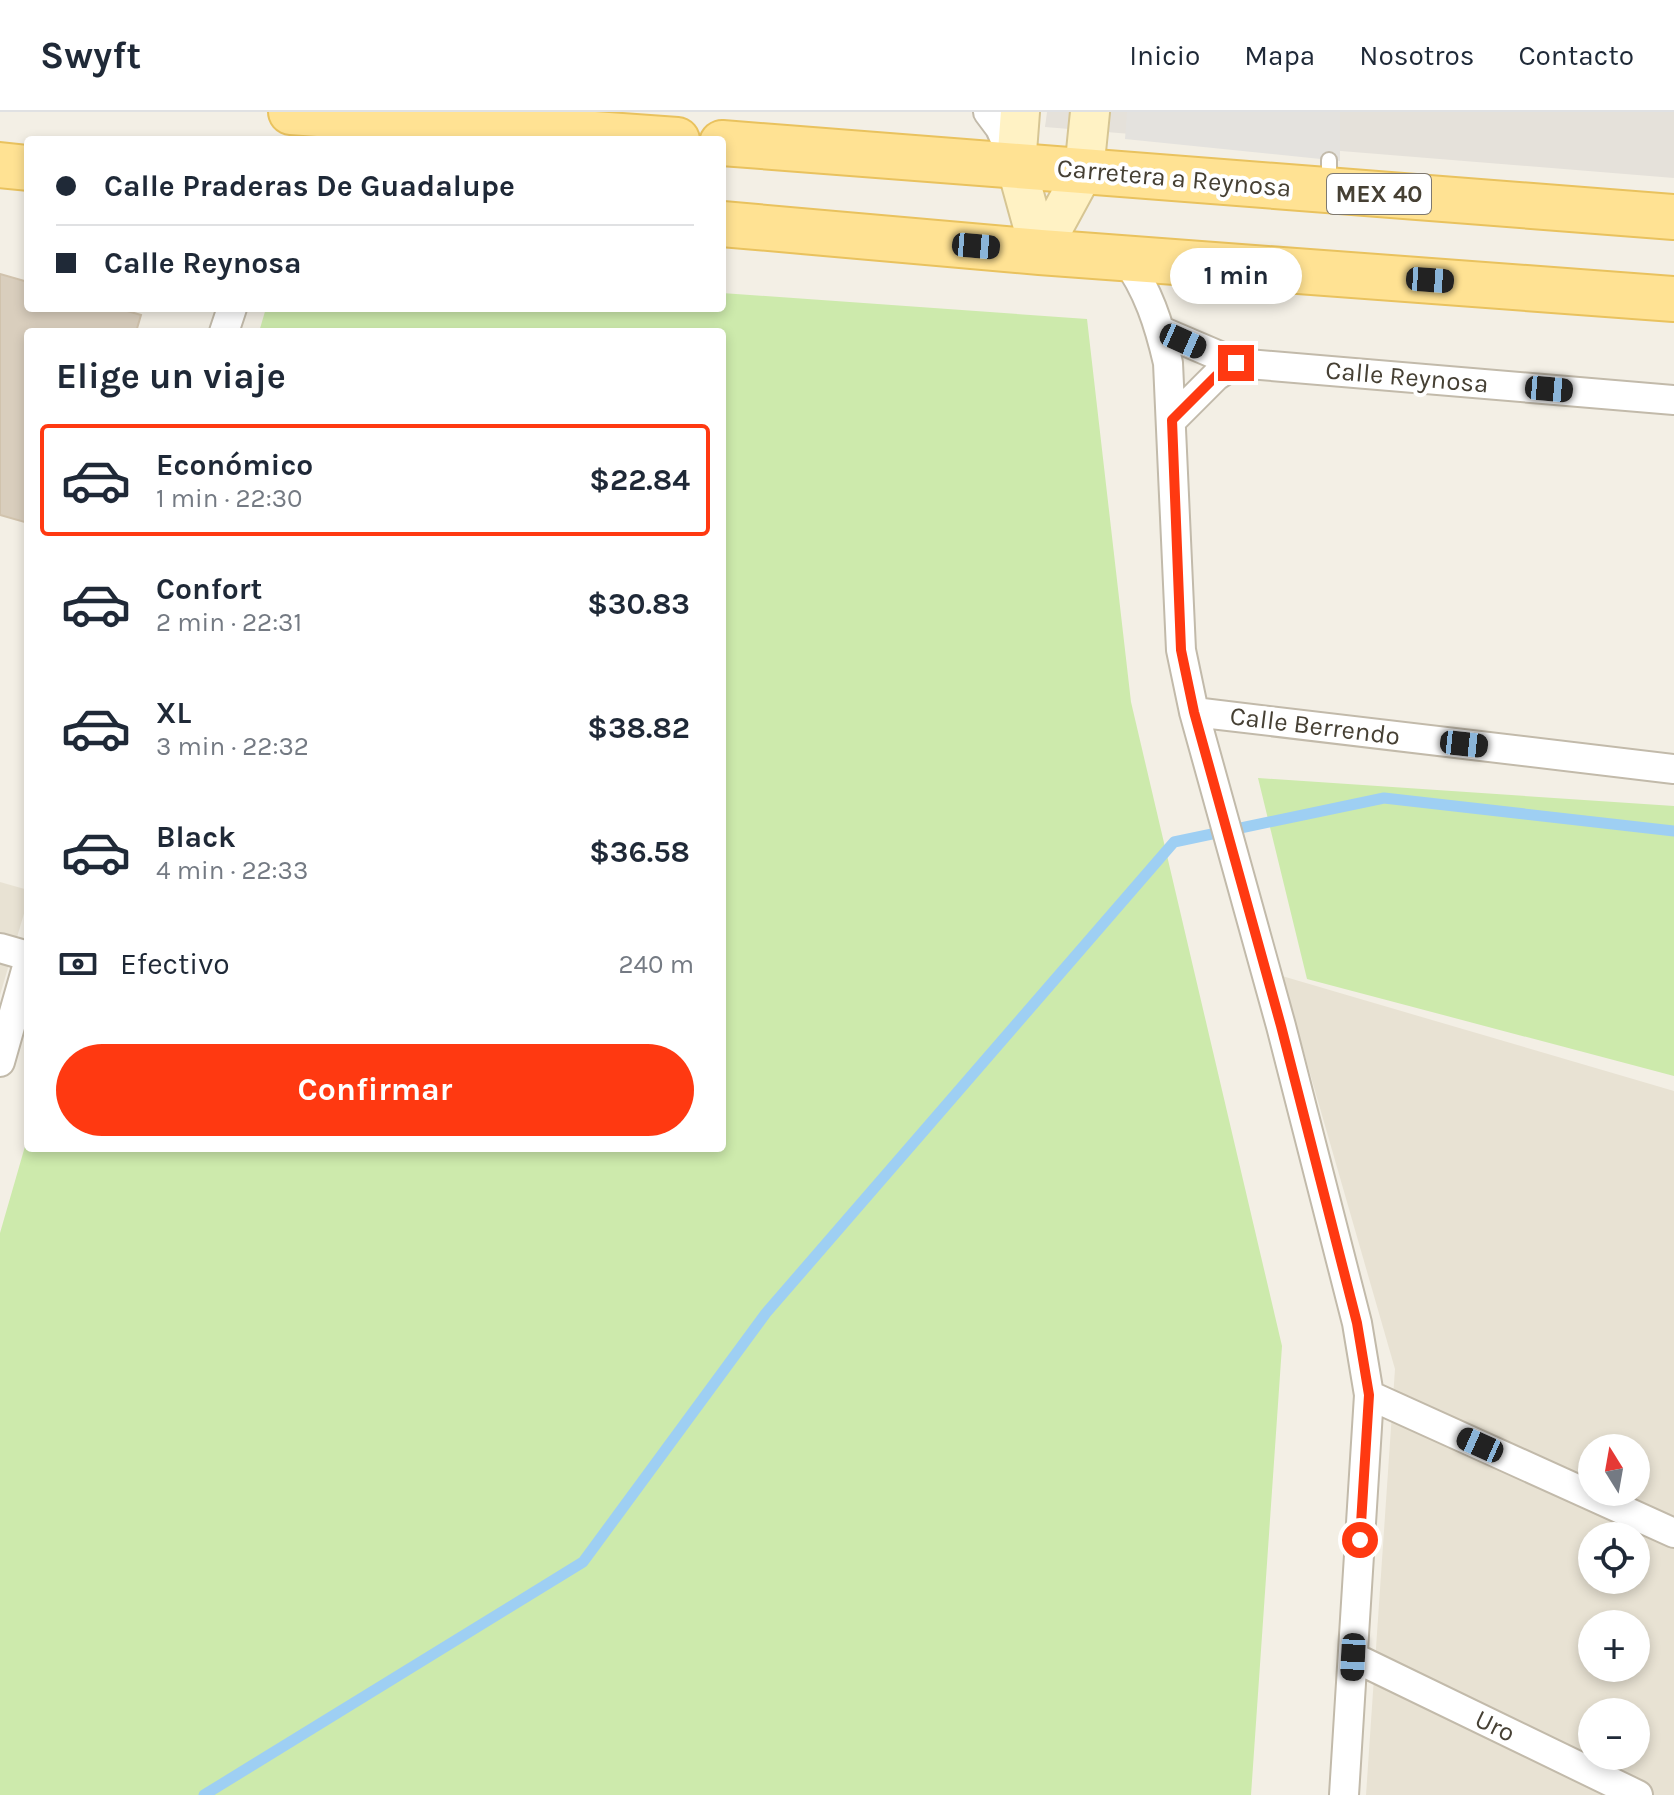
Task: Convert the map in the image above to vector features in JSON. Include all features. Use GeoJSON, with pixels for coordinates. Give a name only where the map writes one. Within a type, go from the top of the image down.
{"type":"FeatureCollection","features":[{"type":"Feature","properties":{"kind":"main road"},"geometry":{"type":"LineString","coordinates":[[291,112],[622,136]]}},
{"type":"Feature","properties":{"kind":"main road","name":"Carretera a Reynosa"},"geometry":{"type":"LineString","coordinates":[[726,143],[1084,171],[1329,175],[1674,217]]}},
{"type":"Feature","properties":{"kind":"main road"},"geometry":{"type":"LineString","coordinates":[[0,165],[24,168]]}},
{"type":"Feature","properties":{"kind":"main road"},"geometry":{"type":"LineString","coordinates":[[726,224],[1040,252],[1674,299]]}},
{"type":"Feature","properties":{"kind":"street"},"geometry":{"type":"LineString","coordinates":[[988,112],[1000,128],[1016,165],[1040,252]]}},
{"type":"Feature","properties":{"kind":"street"},"geometry":{"type":"LineString","coordinates":[[1016,165],[1020,112]]}},
{"type":"Feature","properties":{"kind":"street"},"geometry":{"type":"LineString","coordinates":[[1040,252],[1084,171],[1090,112]]}},
{"type":"Feature","properties":{"kind":"street"},"geometry":{"type":"LineString","coordinates":[[1124,257],[1142,281],[1161,331],[1168,363],[1181,650],[1194,712],[1281,1026],[1357,1323],[1369,1395],[1344,1795]]}},
{"type":"Feature","properties":{"kind":"street","name":"Calle Reynosa"},"geometry":{"type":"LineString","coordinates":[[1161,331],[1236,363],[1674,400]]}},
{"type":"Feature","properties":{"kind":"street"},"geometry":{"type":"LineString","coordinates":[[1172,420],[1216,376],[1236,363]]}},
{"type":"Feature","properties":{"kind":"street","name":"Calle Berrendo"},"geometry":{"type":"LineString","coordinates":[[1194,712],[1674,769]]}},
{"type":"Feature","properties":{"kind":"street"},"geometry":{"type":"LineString","coordinates":[[0,948],[24,955]]}},
{"type":"Feature","properties":{"kind":"street"},"geometry":{"type":"LineString","coordinates":[[0,1062],[24,977]]}},
{"type":"Feature","properties":{"kind":"street"},"geometry":{"type":"LineString","coordinates":[[1369,1395],[1674,1533]]}},
{"type":"Feature","properties":{"kind":"street","name":"Uro"},"geometry":{"type":"LineString","coordinates":[[1353,1657],[1638,1795]]}},
{"type":"Feature","properties":{"kind":"shaded area"},"geometry":{"type":"Polygon","coordinates":[[[1047,112],[1674,112],[1674,178],[1045,127],[1047,112]]]}},
{"type":"Feature","properties":{"kind":"shaded area"},"geometry":{"type":"Polygon","coordinates":[[[1127,112],[1340,112],[1340,161],[1125,139],[1127,112]]]}},
{"type":"Feature","properties":{"kind":"shaded area"},"geometry":{"type":"Polygon","coordinates":[[[0,882],[24,889],[24,914],[0,995],[0,882]]]}},
{"type":"Feature","properties":{"kind":"shaded area"},"geometry":{"type":"Polygon","coordinates":[[[1282,976],[1674,1091],[1674,1795],[1366,1795],[1395,1369],[1282,976]]]}},
{"type":"Feature","properties":{"kind":"green space"},"geometry":{"type":"Polygon","coordinates":[[[726,293],[1087,319],[1131,702],[1282,1346],[1251,1795],[0,1795],[0,1233],[24,1150],[726,1152],[726,328],[260,328],[265,312],[726,312],[726,293]]]}},
{"type":"Feature","properties":{"kind":"green space"},"geometry":{"type":"Polygon","coordinates":[[[1258,778],[1674,806],[1674,1076],[1307,979],[1258,778]]]}},
{"type":"Feature","properties":{"kind":"building"},"geometry":{"type":"Polygon","coordinates":[[[0,274],[24,281],[24,312],[131,312],[141,315],[137,328],[24,328],[24,522],[0,515],[0,274]]]}},
{"type":"Feature","properties":{"kind":"waterway"},"geometry":{"type":"LineString","coordinates":[[204,1795],[583,1562],[766,1313],[1174,842],[1384,798],[1674,831]]}},
{"type":"Feature","properties":{"kind":"route"},"geometry":{"type":"LineString","coordinates":[[1236,363],[1191,398],[1172,420],[1181,650],[1194,712],[1281,1026],[1357,1323],[1369,1395],[1360,1540]]}}]}
